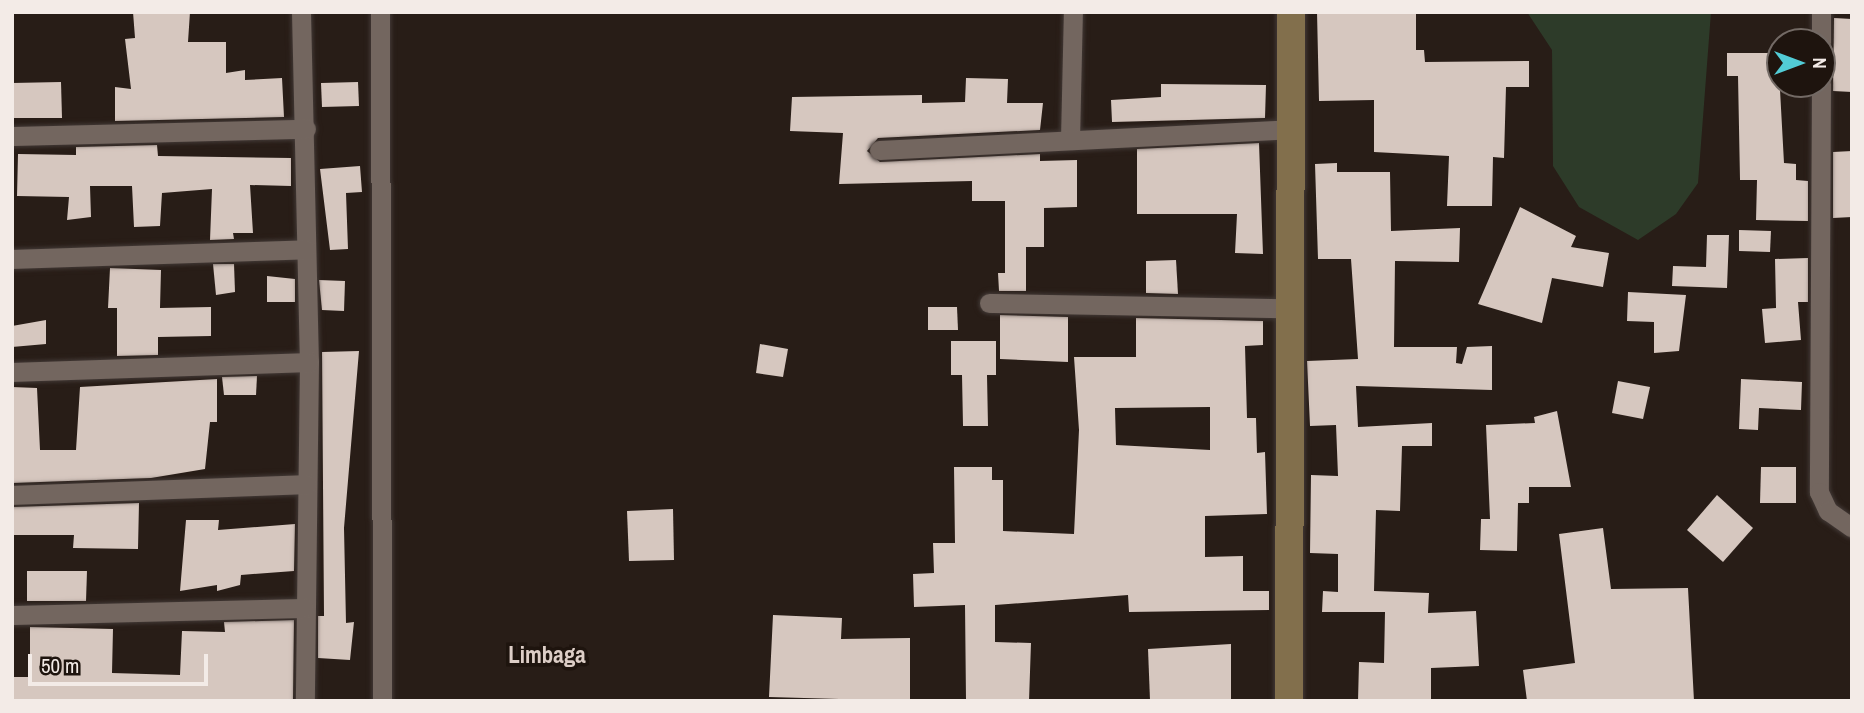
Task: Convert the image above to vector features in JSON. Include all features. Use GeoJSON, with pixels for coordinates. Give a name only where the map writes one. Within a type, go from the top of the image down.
{"type":"FeatureCollection","features":[{"type":"Feature","properties":{"kind":"street"},"geometry":{"type":"LineString","coordinates":[[301,12],[306,129],[309,362],[305,701]]}},
{"type":"Feature","properties":{"kind":"street"},"geometry":{"type":"LineString","coordinates":[[380,12],[382,701]]}},
{"type":"Feature","properties":{"kind":"street"},"geometry":{"type":"LineString","coordinates":[[1070,140],[1073,12]]}},
{"type":"Feature","properties":{"kind":"street"},"geometry":{"type":"LineString","coordinates":[[1289,701],[1288,308],[1291,12]]}},
{"type":"Feature","properties":{"kind":"street"},"geometry":{"type":"LineString","coordinates":[[1821,98],[1819,492],[1828,511],[1852,528]]}},
{"type":"Feature","properties":{"kind":"street"},"geometry":{"type":"LineString","coordinates":[[12,136],[306,129]]}},
{"type":"Feature","properties":{"kind":"street"},"geometry":{"type":"LineString","coordinates":[[879,150],[1290,129]]}},
{"type":"Feature","properties":{"kind":"street"},"geometry":{"type":"LineString","coordinates":[[12,259],[306,249]]}},
{"type":"Feature","properties":{"kind":"street"},"geometry":{"type":"LineString","coordinates":[[989,303],[1288,308]]}},
{"type":"Feature","properties":{"kind":"street"},"geometry":{"type":"LineString","coordinates":[[12,372],[309,362]]}},
{"type":"Feature","properties":{"kind":"street"},"geometry":{"type":"LineString","coordinates":[[12,495],[307,484]]}},
{"type":"Feature","properties":{"kind":"street"},"geometry":{"type":"LineString","coordinates":[[12,615],[304,608]]}},
{"type":"Feature","properties":{"kind":"green space"},"geometry":{"type":"Polygon","coordinates":[[[1527,12],[1711,12],[1698,183],[1676,214],[1638,240],[1579,207],[1553,166],[1552,50],[1527,12]]]}},
{"type":"Feature","properties":{"kind":"building"},"geometry":{"type":"Polygon","coordinates":[[[133,12],[190,12],[188,42],[226,42],[226,73],[245,70],[245,80],[282,78],[284,117],[115,121],[115,87],[131,89],[125,39],[135,38],[133,12]]]}},
{"type":"Feature","properties":{"kind":"building"},"geometry":{"type":"Polygon","coordinates":[[[1317,12],[1416,12],[1416,50],[1424,50],[1425,62],[1529,61],[1529,87],[1506,87],[1504,158],[1493,157],[1492,206],[1447,206],[1449,156],[1374,152],[1374,100],[1319,101],[1317,12]]]}},
{"type":"Feature","properties":{"kind":"building"},"geometry":{"type":"Polygon","coordinates":[[[1834,18],[1852,19],[1852,92],[1836,91],[1836,28],[1834,18]]]}},
{"type":"Feature","properties":{"kind":"building"},"geometry":{"type":"Polygon","coordinates":[[[1727,53],[1766,53],[1766,98],[1780,98],[1784,163],[1796,164],[1796,180],[1808,181],[1808,221],[1756,220],[1757,180],[1740,180],[1738,76],[1727,76],[1727,53]]]}},
{"type":"Feature","properties":{"kind":"building"},"geometry":{"type":"Polygon","coordinates":[[[966,78],[1008,79],[1007,103],[1043,103],[1040,130],[878,138],[867,151],[880,162],[1040,154],[1040,161],[1077,160],[1077,207],[1044,208],[1044,247],[1026,247],[1026,291],[999,291],[998,273],[1005,273],[1005,201],[972,201],[972,181],[839,184],[843,133],[790,131],[792,97],[922,95],[922,103],[965,102],[966,78]]]}},
{"type":"Feature","properties":{"kind":"building"},"geometry":{"type":"Polygon","coordinates":[[[61,82],[62,118],[12,118],[12,83],[61,82]]]}},
{"type":"Feature","properties":{"kind":"building"},"geometry":{"type":"Polygon","coordinates":[[[358,82],[359,106],[322,107],[321,83],[358,82]]]}},
{"type":"Feature","properties":{"kind":"building"},"geometry":{"type":"Polygon","coordinates":[[[1161,84],[1266,85],[1265,118],[1112,122],[1111,100],[1161,97],[1161,84]]]}},
{"type":"Feature","properties":{"kind":"building"},"geometry":{"type":"Polygon","coordinates":[[[1259,143],[1263,254],[1235,253],[1237,214],[1137,214],[1137,149],[1259,143]]]}},
{"type":"Feature","properties":{"kind":"building"},"geometry":{"type":"Polygon","coordinates":[[[157,145],[158,156],[291,158],[291,186],[250,185],[253,233],[233,233],[234,239],[210,240],[212,189],[162,193],[160,226],[134,227],[132,186],[90,186],[91,217],[67,220],[69,197],[17,196],[18,154],[76,155],[76,147],[157,145]]]}},
{"type":"Feature","properties":{"kind":"building"},"geometry":{"type":"Polygon","coordinates":[[[1852,151],[1852,217],[1833,218],[1833,152],[1852,151]]]}},
{"type":"Feature","properties":{"kind":"building"},"geometry":{"type":"Polygon","coordinates":[[[1337,163],[1337,172],[1390,172],[1391,231],[1460,228],[1459,262],[1395,261],[1394,347],[1457,347],[1456,363],[1462,364],[1467,347],[1492,346],[1492,390],[1356,386],[1358,427],[1432,423],[1432,446],[1402,446],[1400,511],[1376,510],[1374,591],[1429,593],[1428,613],[1476,611],[1479,666],[1431,668],[1431,701],[1358,701],[1359,662],[1384,663],[1385,612],[1322,612],[1323,591],[1338,592],[1338,554],[1310,553],[1311,475],[1338,476],[1336,425],[1310,426],[1307,361],[1358,359],[1351,259],[1318,259],[1315,164],[1337,163]]]}},
{"type":"Feature","properties":{"kind":"building"},"geometry":{"type":"Polygon","coordinates":[[[360,166],[362,192],[346,193],[348,249],[330,250],[320,169],[360,166]]]}},
{"type":"Feature","properties":{"kind":"building"},"geometry":{"type":"Polygon","coordinates":[[[1520,207],[1576,236],[1571,247],[1609,253],[1603,287],[1552,278],[1542,323],[1478,304],[1520,207]]]}},
{"type":"Feature","properties":{"kind":"building"},"geometry":{"type":"Polygon","coordinates":[[[1739,230],[1771,231],[1770,252],[1739,251],[1739,230]]]}},
{"type":"Feature","properties":{"kind":"building"},"geometry":{"type":"Polygon","coordinates":[[[1707,235],[1729,235],[1727,288],[1672,286],[1673,266],[1706,267],[1707,235]]]}},
{"type":"Feature","properties":{"kind":"building"},"geometry":{"type":"Polygon","coordinates":[[[1808,258],[1808,302],[1798,302],[1801,340],[1765,343],[1762,309],[1776,308],[1775,259],[1808,258]]]}},
{"type":"Feature","properties":{"kind":"building"},"geometry":{"type":"Polygon","coordinates":[[[1176,260],[1178,294],[1146,293],[1146,261],[1176,260]]]}},
{"type":"Feature","properties":{"kind":"building"},"geometry":{"type":"Polygon","coordinates":[[[213,264],[234,264],[235,292],[216,295],[213,264]]]}},
{"type":"Feature","properties":{"kind":"building"},"geometry":{"type":"Polygon","coordinates":[[[110,268],[161,270],[160,308],[211,307],[211,336],[158,337],[158,355],[117,356],[117,308],[108,308],[110,268]]]}},
{"type":"Feature","properties":{"kind":"building"},"geometry":{"type":"Polygon","coordinates":[[[267,276],[295,279],[295,302],[267,302],[267,276]]]}},
{"type":"Feature","properties":{"kind":"building"},"geometry":{"type":"Polygon","coordinates":[[[319,280],[345,281],[344,311],[322,310],[319,280]]]}},
{"type":"Feature","properties":{"kind":"building"},"geometry":{"type":"Polygon","coordinates":[[[1628,292],[1686,295],[1679,351],[1654,353],[1654,322],[1627,321],[1628,292]]]}},
{"type":"Feature","properties":{"kind":"building"},"geometry":{"type":"Polygon","coordinates":[[[928,307],[957,307],[958,330],[928,330],[928,307]]]}},
{"type":"Feature","properties":{"kind":"building"},"geometry":{"type":"Polygon","coordinates":[[[1000,315],[1068,317],[1068,362],[1000,359],[1000,315]]]}},
{"type":"Feature","properties":{"kind":"building"},"geometry":{"type":"Polygon","coordinates":[[[1136,318],[1263,321],[1263,345],[1245,346],[1247,418],[1256,418],[1257,453],[1265,452],[1267,514],[1205,516],[1205,557],[1243,556],[1243,591],[1269,591],[1269,610],[1129,612],[1128,595],[995,605],[995,642],[1031,643],[1029,701],[966,701],[965,605],[914,607],[913,574],[934,573],[933,543],[955,543],[954,467],[992,467],[992,480],[1003,480],[1003,531],[1074,534],[1079,430],[1074,357],[1136,357],[1136,318]],[[1210,407],[1115,408],[1116,445],[1210,450],[1210,407]]]}},
{"type":"Feature","properties":{"kind":"building"},"geometry":{"type":"Polygon","coordinates":[[[46,320],[46,344],[12,347],[12,326],[46,320]]]}},
{"type":"Feature","properties":{"kind":"building"},"geometry":{"type":"Polygon","coordinates":[[[951,341],[996,341],[996,375],[987,375],[988,426],[963,426],[962,375],[951,375],[951,341]]]}},
{"type":"Feature","properties":{"kind":"building"},"geometry":{"type":"Polygon","coordinates":[[[760,344],[788,349],[783,377],[756,373],[760,344]]]}},
{"type":"Feature","properties":{"kind":"building"},"geometry":{"type":"Polygon","coordinates":[[[359,351],[344,528],[346,623],[354,622],[350,660],[318,658],[318,616],[324,616],[322,352],[359,351]]]}},
{"type":"Feature","properties":{"kind":"building"},"geometry":{"type":"Polygon","coordinates":[[[257,376],[256,395],[224,395],[222,377],[257,376]]]}},
{"type":"Feature","properties":{"kind":"building"},"geometry":{"type":"Polygon","coordinates":[[[217,379],[217,422],[210,422],[205,469],[151,478],[13,483],[12,387],[37,388],[40,450],[76,450],[80,387],[217,379]]]}},
{"type":"Feature","properties":{"kind":"building"},"geometry":{"type":"Polygon","coordinates":[[[1741,379],[1802,382],[1801,410],[1759,408],[1758,430],[1739,429],[1741,379]]]}},
{"type":"Feature","properties":{"kind":"building"},"geometry":{"type":"Polygon","coordinates":[[[1618,381],[1650,387],[1643,419],[1612,413],[1618,381]]]}},
{"type":"Feature","properties":{"kind":"building"},"geometry":{"type":"Polygon","coordinates":[[[1557,411],[1571,487],[1529,487],[1529,503],[1518,503],[1517,551],[1480,550],[1481,519],[1490,519],[1486,425],[1535,423],[1534,417],[1557,411]]]}},
{"type":"Feature","properties":{"kind":"building"},"geometry":{"type":"Polygon","coordinates":[[[1761,467],[1796,467],[1796,503],[1760,503],[1761,467]]]}},
{"type":"Feature","properties":{"kind":"building"},"geometry":{"type":"Polygon","coordinates":[[[1717,495],[1753,528],[1723,562],[1687,530],[1717,495]]]}},
{"type":"Feature","properties":{"kind":"building"},"geometry":{"type":"Polygon","coordinates":[[[139,503],[138,549],[73,548],[74,535],[12,535],[12,507],[139,503]]]}},
{"type":"Feature","properties":{"kind":"building"},"geometry":{"type":"Polygon","coordinates":[[[673,509],[674,560],[629,561],[627,511],[673,509]]]}},
{"type":"Feature","properties":{"kind":"building"},"geometry":{"type":"Polygon","coordinates":[[[186,520],[219,520],[218,530],[295,524],[294,571],[241,575],[240,585],[217,591],[217,585],[180,591],[186,520]]]}},
{"type":"Feature","properties":{"kind":"building"},"geometry":{"type":"Polygon","coordinates":[[[1603,528],[1611,589],[1688,588],[1694,701],[1527,701],[1523,670],[1575,663],[1559,534],[1603,528]]]}},
{"type":"Feature","properties":{"kind":"building"},"geometry":{"type":"Polygon","coordinates":[[[27,571],[87,571],[86,601],[27,601],[27,571]]]}},
{"type":"Feature","properties":{"kind":"building"},"geometry":{"type":"Polygon","coordinates":[[[773,615],[842,618],[841,639],[910,638],[910,701],[769,697],[773,615]]]}},
{"type":"Feature","properties":{"kind":"building"},"geometry":{"type":"Polygon","coordinates":[[[294,620],[293,701],[12,701],[12,677],[30,677],[30,627],[113,629],[112,673],[180,675],[182,631],[225,632],[224,622],[294,620]]]}},
{"type":"Feature","properties":{"kind":"building"},"geometry":{"type":"Polygon","coordinates":[[[1231,644],[1231,699],[1150,700],[1148,649],[1231,644]]]}},
{"type":"Feature","properties":{"kind":"district","name":"Limbaga"},"geometry":{"type":"Point","coordinates":[547,655]}}]}
